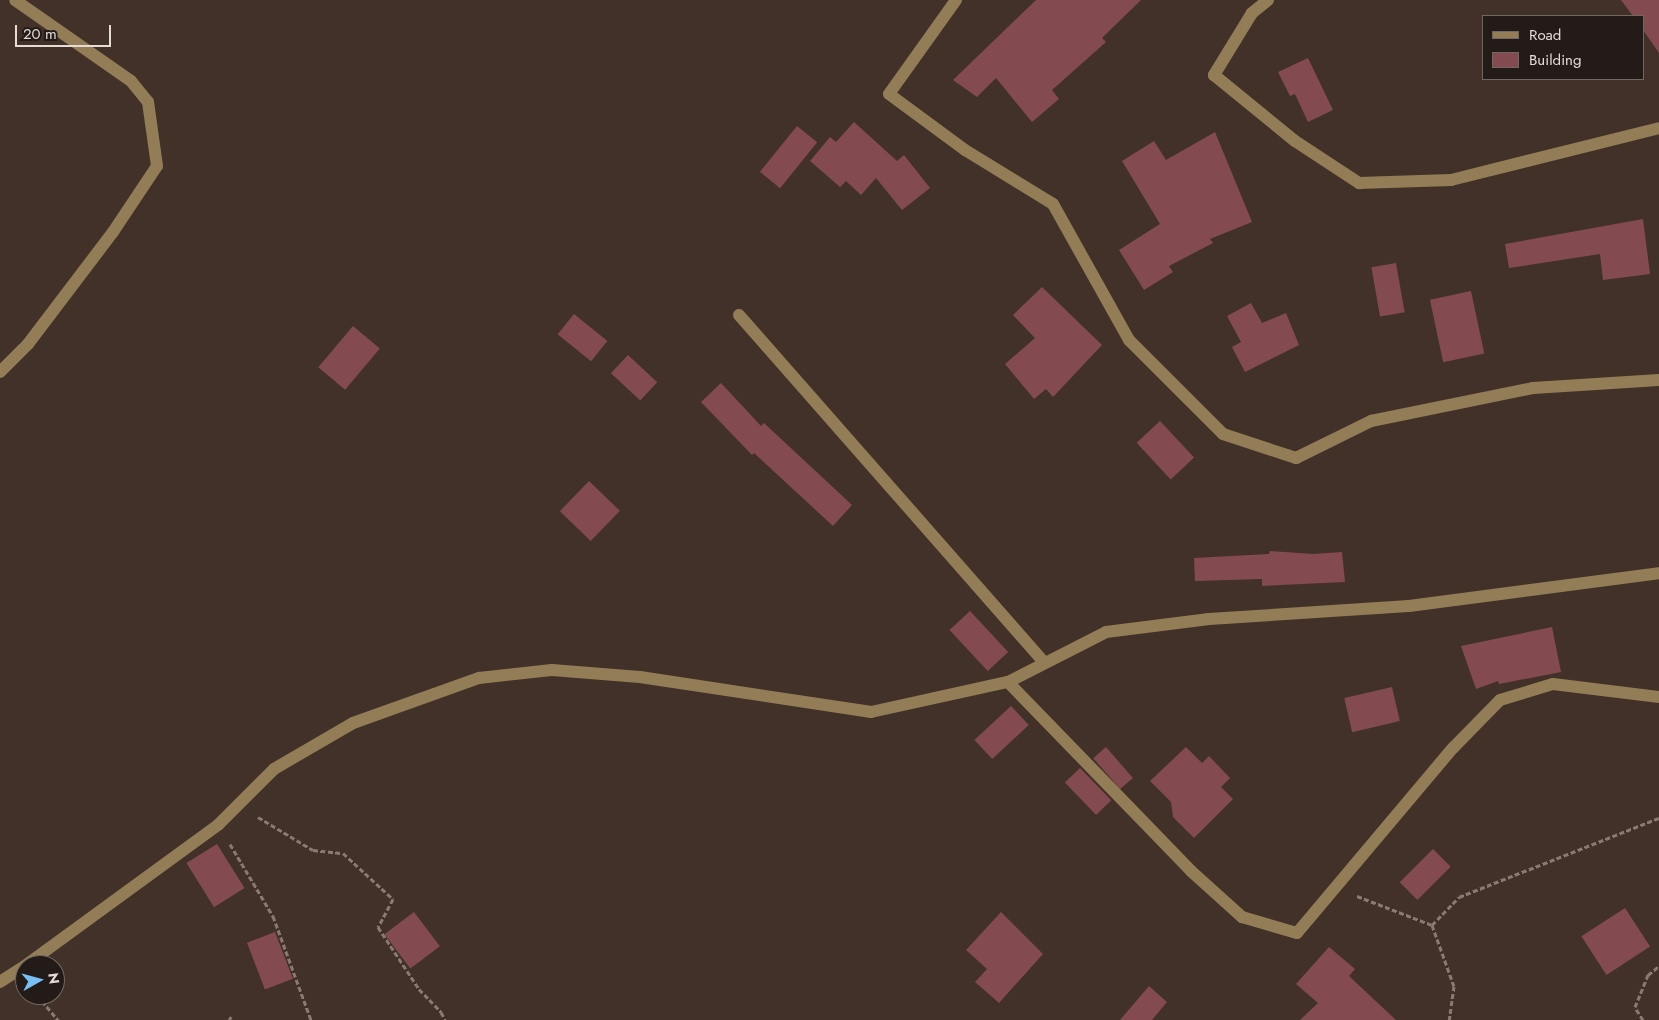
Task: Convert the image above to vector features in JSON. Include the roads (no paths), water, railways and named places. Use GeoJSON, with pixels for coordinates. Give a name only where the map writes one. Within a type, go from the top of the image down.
{"type":"FeatureCollection","features":[{"type":"Feature","properties":{"kind":"street"},"geometry":{"type":"LineString","coordinates":[[0,372],[28,344],[113,232],[157,166],[148,102],[131,81],[15,0]]}},
{"type":"Feature","properties":{"kind":"street"},"geometry":{"type":"LineString","coordinates":[[956,0],[889,94],[965,150],[1053,204],[1129,340],[1223,434],[1296,458],[1371,421],[1533,388],[1659,380]]}},
{"type":"Feature","properties":{"kind":"street"},"geometry":{"type":"LineString","coordinates":[[1268,0],[1252,12],[1214,75],[1295,141],[1359,183],[1452,180],[1659,128]]}},
{"type":"Feature","properties":{"kind":"street"},"geometry":{"type":"LineString","coordinates":[[739,316],[1045,663]]}},
{"type":"Feature","properties":{"kind":"street"},"geometry":{"type":"LineString","coordinates":[[40,955],[218,825],[236,804],[274,769],[354,723],[479,678],[552,670],[640,677],[871,712],[1008,682],[1106,632],[1209,619],[1409,606],[1659,573]]}},
{"type":"Feature","properties":{"kind":"street"},"geometry":{"type":"LineString","coordinates":[[1008,682],[1191,871],[1242,917],[1297,933],[1453,748],[1500,700],[1553,684],[1659,698]]}},
{"type":"Feature","properties":{"kind":"street"},"geometry":{"type":"LineString","coordinates":[[0,982],[15,972]]}}]}
